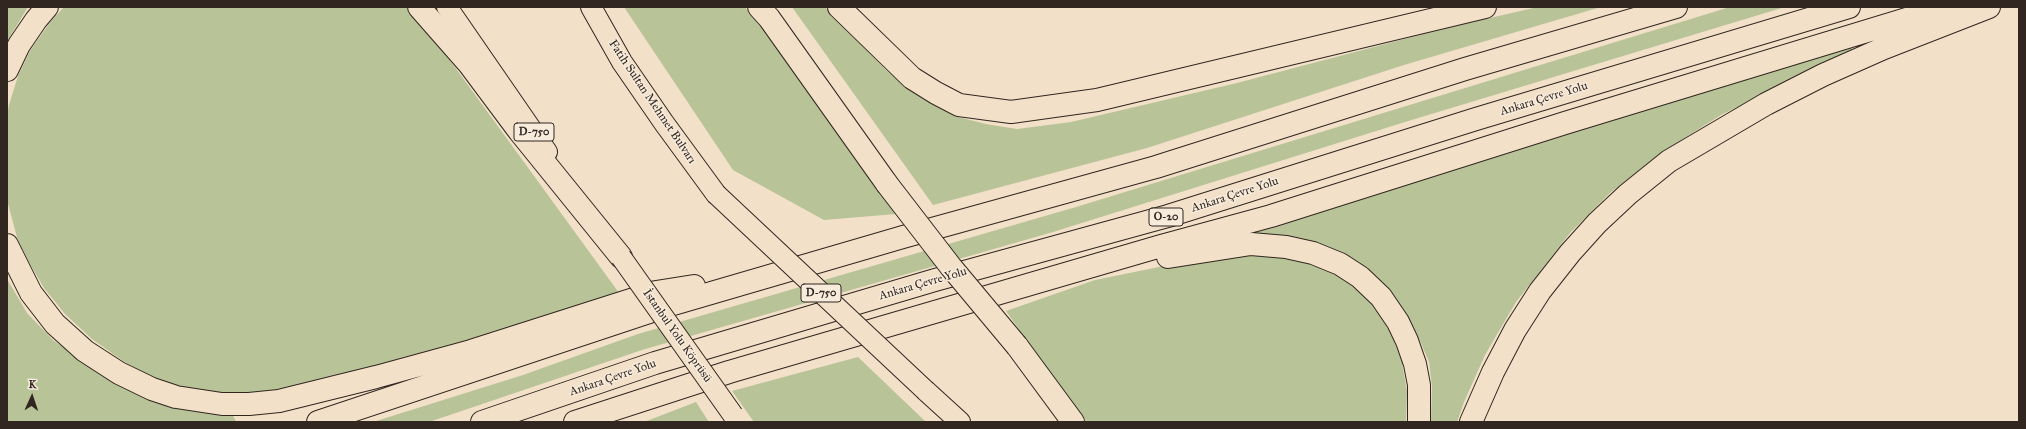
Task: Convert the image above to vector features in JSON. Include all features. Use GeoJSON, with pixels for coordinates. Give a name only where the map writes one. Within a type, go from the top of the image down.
{"type":"FeatureCollection","features":[{"type":"Feature","properties":{"kind":"highway"},"geometry":{"type":"LineString","coordinates":[[7,70],[19,45],[47,7]]}},
{"type":"Feature","properties":{"kind":"highway"},"geometry":{"type":"LineString","coordinates":[[419,7],[469,64],[519,131],[621,256]]}},
{"type":"Feature","properties":{"kind":"highway","name":"D-750"},"geometry":{"type":"LineString","coordinates":[[447,7],[621,256]]}},
{"type":"Feature","properties":{"kind":"highway","name":"Fatih Sultan Mehmet Bulvarı"},"geometry":{"type":"LineString","coordinates":[[591,7],[622,62],[716,194],[960,422]]}},
{"type":"Feature","properties":{"kind":"highway"},"geometry":{"type":"LineString","coordinates":[[759,7],[892,180]]}},
{"type":"Feature","properties":{"kind":"highway"},"geometry":{"type":"LineString","coordinates":[[779,7],[892,180],[951,267],[1012,349],[1074,422]]}},
{"type":"Feature","properties":{"kind":"highway"},"geometry":{"type":"LineString","coordinates":[[839,7],[912,78],[936,93],[959,105],[1011,112],[1097,100],[1485,7]]}},
{"type":"Feature","properties":{"kind":"highway"},"geometry":{"type":"LineString","coordinates":[[318,422],[670,305],[812,265],[903,237],[1156,167],[1465,69],[1676,7]]}},
{"type":"Feature","properties":{"kind":"highway","name":"Ankara Çevre Yolu"},"geometry":{"type":"LineString","coordinates":[[482,422],[663,361],[935,280],[1168,216],[1476,119],[1849,7]]}},
{"type":"Feature","properties":{"kind":"highway"},"geometry":{"type":"LineString","coordinates":[[575,422],[729,372],[1161,246],[1271,216],[1587,116],[1946,7]]}},
{"type":"Feature","properties":{"kind":"highway"},"geometry":{"type":"LineString","coordinates":[[1471,422],[1493,372],[1540,291],[1570,253],[1628,194],[1670,161],[1766,104],[1823,75],[1884,48],[1989,7]]}},
{"type":"Feature","properties":{"kind":"highway"},"geometry":{"type":"LineString","coordinates":[[887,326],[1004,300],[1091,274],[1162,258],[1251,244],[1286,247],[1313,252],[1340,264],[1360,277],[1381,297],[1398,322],[1415,364],[1419,385],[1419,422]]}},
{"type":"Feature","properties":{"kind":"highway"},"geometry":{"type":"LineString","coordinates":[[7,245],[31,293],[55,324],[85,351],[119,373],[152,389],[176,397],[222,404],[249,404],[279,400],[376,377],[464,353],[656,292],[812,265]]}},
{"type":"Feature","properties":{"kind":"highway","name":"İstanbul Yolu Köprüsü"},"geometry":{"type":"LineString","coordinates":[[621,256],[736,420]]}},
{"type":"Feature","properties":{"kind":"highway"},"geometry":{"type":"LineString","coordinates":[[1012,349],[1057,422]]}},
{"type":"Feature","properties":{"kind":"highway"},"geometry":{"type":"LineString","coordinates":[[605,422],[657,403],[729,372]]}},
{"type":"Feature","properties":{"kind":"green space"},"geometry":{"type":"Polygon","coordinates":[[[7,7],[28,7],[7,41],[7,7]]]}},
{"type":"Feature","properties":{"kind":"green space"},"geometry":{"type":"Polygon","coordinates":[[[64,7],[408,7],[449,59],[622,297],[395,364],[286,390],[241,395],[187,391],[151,377],[123,361],[92,339],[65,314],[44,288],[18,241],[7,200],[7,115],[9,105],[18,76],[30,51],[51,21],[64,7]]]}},
{"type":"Feature","properties":{"kind":"green space"},"geometry":{"type":"Polygon","coordinates":[[[624,7],[745,7],[800,76],[896,214],[824,220],[733,170],[624,7]]]}},
{"type":"Feature","properties":{"kind":"green space"},"geometry":{"type":"Polygon","coordinates":[[[792,7],[825,7],[887,71],[923,99],[954,116],[986,124],[1017,129],[1071,122],[1237,83],[1450,27],[1538,7],[1601,7],[1404,65],[1147,148],[933,205],[792,7]]]}},
{"type":"Feature","properties":{"kind":"green space"},"geometry":{"type":"Polygon","coordinates":[[[1730,7],[1785,7],[1405,122],[1053,232],[642,350],[429,422],[373,422],[523,375],[638,334],[1076,207],[1730,7]]]}},
{"type":"Feature","properties":{"kind":"green space"},"geometry":{"type":"Polygon","coordinates":[[[1851,44],[1853,55],[1814,70],[1721,115],[1662,152],[1610,193],[1570,233],[1516,302],[1485,355],[1464,402],[1457,422],[1431,422],[1432,386],[1429,362],[1411,323],[1391,295],[1372,274],[1352,258],[1303,239],[1252,233],[1296,215],[1851,44]]]}},
{"type":"Feature","properties":{"kind":"green space"},"geometry":{"type":"Polygon","coordinates":[[[1288,253],[1345,277],[1376,306],[1392,335],[1402,363],[1407,391],[1406,422],[1084,422],[1006,311],[1095,280],[1227,255],[1288,253]]]}},
{"type":"Feature","properties":{"kind":"green space"},"geometry":{"type":"Polygon","coordinates":[[[7,279],[27,313],[53,340],[111,381],[148,398],[190,411],[233,415],[236,422],[7,422],[7,279]]]}},
{"type":"Feature","properties":{"kind":"green space"},"geometry":{"type":"Polygon","coordinates":[[[858,357],[926,422],[754,422],[732,391],[858,357]]]}},
{"type":"Feature","properties":{"kind":"green space"},"geometry":{"type":"Polygon","coordinates":[[[696,402],[709,422],[644,422],[696,402]]]}}]}
